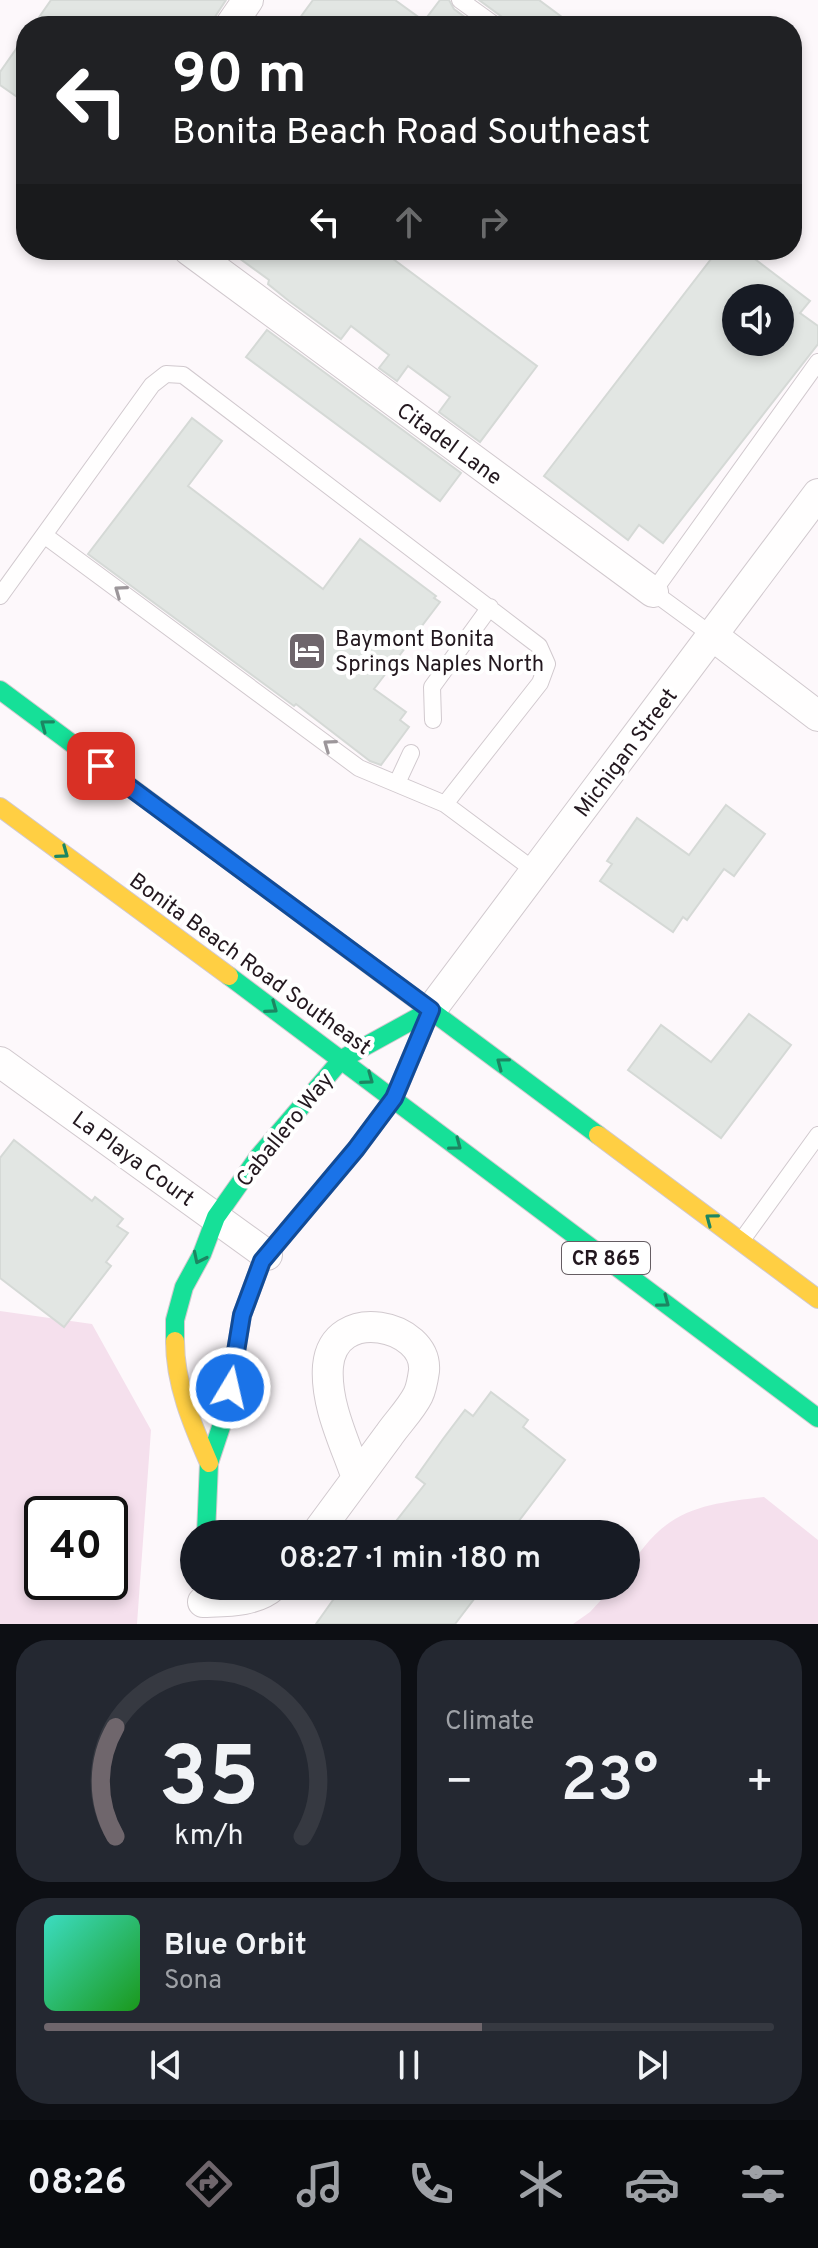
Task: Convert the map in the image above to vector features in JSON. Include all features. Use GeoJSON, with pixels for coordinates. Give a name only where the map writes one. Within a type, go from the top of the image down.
{"type":"FeatureCollection","features":[{"type":"Feature","properties":{"kind":"main road"},"geometry":{"type":"LineString","coordinates":[[0,690],[818,1299]]}},
{"type":"Feature","properties":{"kind":"main road","name":"Bonita Beach Road Southeast"},"geometry":{"type":"LineString","coordinates":[[0,807],[342,1059],[818,1418]]}},
{"type":"Feature","properties":{"kind":"main road","name":"Caballero Way"},"geometry":{"type":"LineString","coordinates":[[209,1463],[189,1416],[175,1359],[175,1320],[184,1287],[202,1254],[216,1217],[259,1156],[342,1059],[431,1010]]}},
{"type":"Feature","properties":{"kind":"main road","name":"Caballero Way"},"geometry":{"type":"LineString","coordinates":[[207,1520],[209,1463],[226,1412],[242,1315],[267,1255],[356,1149],[394,1098],[431,1010]]}},
{"type":"Feature","properties":{"kind":"street","name":"Citadel Lane"},"geometry":{"type":"LineString","coordinates":[[203,260],[653,592]]}},
{"type":"Feature","properties":{"kind":"street","name":"Michigan Street"},"geometry":{"type":"LineString","coordinates":[[431,1010],[818,494]]}},
{"type":"Feature","properties":{"kind":"street"},"geometry":{"type":"LineString","coordinates":[[713,636],[818,716]]}},
{"type":"Feature","properties":{"kind":"street","name":"La Playa Court"},"geometry":{"type":"LineString","coordinates":[[0,1062],[267,1255]]}},
{"type":"Feature","properties":{"kind":"street"},"geometry":{"type":"LineString","coordinates":[[326,1520],[357,1478],[418,1394],[424,1368],[416,1347],[396,1331],[377,1325],[355,1329],[342,1337],[331,1350],[328,1368],[338,1428],[357,1478]]}},
{"type":"Feature","properties":{"kind":"street"},"geometry":{"type":"LineString","coordinates":[[203,1604],[238,1600]]}},
{"type":"Feature","properties":{"kind":"lane"},"geometry":{"type":"LineString","coordinates":[[460,0],[482,16]]}},
{"type":"Feature","properties":{"kind":"lane"},"geometry":{"type":"LineString","coordinates":[[653,592],[818,362]]}},
{"type":"Feature","properties":{"kind":"lane"},"geometry":{"type":"LineString","coordinates":[[0,596],[152,385],[166,374],[183,375],[539,646],[547,664],[540,683],[445,804]]}},
{"type":"Feature","properties":{"kind":"lane"},"geometry":{"type":"LineString","coordinates":[[44,535],[359,768],[445,804],[535,871]]}},
{"type":"Feature","properties":{"kind":"lane","name":"Citadel Lane"},"geometry":{"type":"LineString","coordinates":[[653,592],[713,636]]}},
{"type":"Feature","properties":{"kind":"lane"},"geometry":{"type":"LineString","coordinates":[[433,720],[432,687],[490,607]]}},
{"type":"Feature","properties":{"kind":"lane"},"geometry":{"type":"LineString","coordinates":[[397,783],[411,753]]}},
{"type":"Feature","properties":{"kind":"lane"},"geometry":{"type":"LineString","coordinates":[[741,1241],[818,1135]]}},
{"type":"Feature","properties":{"kind":"shaded area"},"geometry":{"type":"Polygon","coordinates":[[[0,1311],[92,1324],[151,1430],[137,1624],[0,1624],[0,1311]]]}},
{"type":"Feature","properties":{"kind":"shaded area"},"geometry":{"type":"Polygon","coordinates":[[[764,1497],[818,1540],[818,1624],[573,1624],[601,1600],[640,1600],[640,1552],[656,1533],[683,1515],[729,1502],[764,1497]]]}},
{"type":"Feature","properties":{"kind":"building"},"geometry":{"type":"Polygon","coordinates":[[[51,0],[226,0],[216,16],[40,16],[51,0]]]}},
{"type":"Feature","properties":{"kind":"building"},"geometry":{"type":"Polygon","coordinates":[[[313,0],[395,0],[417,16],[301,16],[313,0]]]}},
{"type":"Feature","properties":{"kind":"building"},"geometry":{"type":"Polygon","coordinates":[[[440,0],[449,0],[463,16],[428,16],[440,0]]]}},
{"type":"Feature","properties":{"kind":"building"},"geometry":{"type":"Polygon","coordinates":[[[479,0],[539,0],[561,16],[501,16],[479,0]]]}},
{"type":"Feature","properties":{"kind":"building"},"geometry":{"type":"Polygon","coordinates":[[[16,49],[16,96],[0,85],[0,72],[16,49]]]}},
{"type":"Feature","properties":{"kind":"building"},"geometry":{"type":"Polygon","coordinates":[[[242,260],[394,260],[537,366],[480,442],[439,412],[450,397],[408,366],[397,381],[379,368],[389,355],[351,326],[341,339],[268,284],[269,280],[242,260]]]}},
{"type":"Feature","properties":{"kind":"building"},"geometry":{"type":"Polygon","coordinates":[[[710,260],[756,260],[788,284],[722,284],[722,356],[794,356],[794,289],[810,301],[800,313],[818,326],[818,344],[663,543],[639,525],[628,540],[544,476],[710,260]]]}},
{"type":"Feature","properties":{"kind":"building"},"geometry":{"type":"Polygon","coordinates":[[[267,330],[461,473],[440,501],[246,357],[267,330]]]}},
{"type":"Feature","properties":{"kind":"building","name":"Baymont Bonita Springs Naples North"},"geometry":{"type":"Polygon","coordinates":[[[192,418],[222,441],[188,486],[323,589],[360,539],[440,602],[374,689],[406,712],[400,720],[409,727],[381,765],[370,761],[88,554],[192,418]]]}},
{"type":"Feature","properties":{"kind":"building"},"geometry":{"type":"Polygon","coordinates":[[[726,805],[765,834],[734,876],[724,869],[687,920],[683,917],[673,932],[600,881],[612,864],[607,861],[637,818],[689,855],[726,805]]]}},
{"type":"Feature","properties":{"kind":"building"},"geometry":{"type":"Polygon","coordinates":[[[749,1014],[791,1045],[721,1138],[628,1070],[661,1025],[711,1062],[749,1014]]]}},
{"type":"Feature","properties":{"kind":"building"},"geometry":{"type":"Polygon","coordinates":[[[14,1140],[92,1201],[95,1197],[123,1219],[117,1226],[128,1233],[106,1262],[111,1266],[64,1327],[0,1278],[0,1158],[14,1140]]]}},
{"type":"Feature","properties":{"kind":"building"},"geometry":{"type":"Polygon","coordinates":[[[491,1392],[528,1420],[523,1427],[565,1460],[520,1520],[397,1520],[425,1484],[416,1477],[443,1439],[465,1410],[473,1416],[491,1392]]]}},
{"type":"Feature","properties":{"kind":"building"},"geometry":{"type":"Polygon","coordinates":[[[333,1600],[473,1600],[455,1624],[316,1624],[333,1600]]]}},
{"type":"Feature","properties":{"kind":"traffic: fast"},"geometry":{"type":"LineString","coordinates":[[0,690],[598,1135]]}},
{"type":"Feature","properties":{"kind":"traffic: fast"},"geometry":{"type":"LineString","coordinates":[[229,976],[818,1418]]}},
{"type":"Feature","properties":{"kind":"traffic: fast"},"geometry":{"type":"LineString","coordinates":[[175,1341],[175,1320],[184,1287],[202,1254],[216,1217],[259,1156],[342,1059],[431,1010],[394,1098],[356,1149],[262,1261],[242,1315],[226,1412],[209,1463],[207,1520]]}},
{"type":"Feature","properties":{"kind":"traffic: slow"},"geometry":{"type":"LineString","coordinates":[[0,807],[229,976]]}},
{"type":"Feature","properties":{"kind":"traffic: slow"},"geometry":{"type":"LineString","coordinates":[[598,1135],[818,1299]]}},
{"type":"Feature","properties":{"kind":"traffic: slow"},"geometry":{"type":"LineString","coordinates":[[175,1341],[181,1388],[209,1463]]}},
{"type":"Feature","properties":{"kind":"place","name":"Baymont Bonita Springs Naples North"},"geometry":{"type":"Point","coordinates":[307,651]}},
{"type":"Feature","properties":{"kind":"route"},"geometry":{"type":"LineString","coordinates":[[101,766],[431,1010],[394,1098],[356,1149],[262,1261],[242,1315],[230,1388]]}}]}
